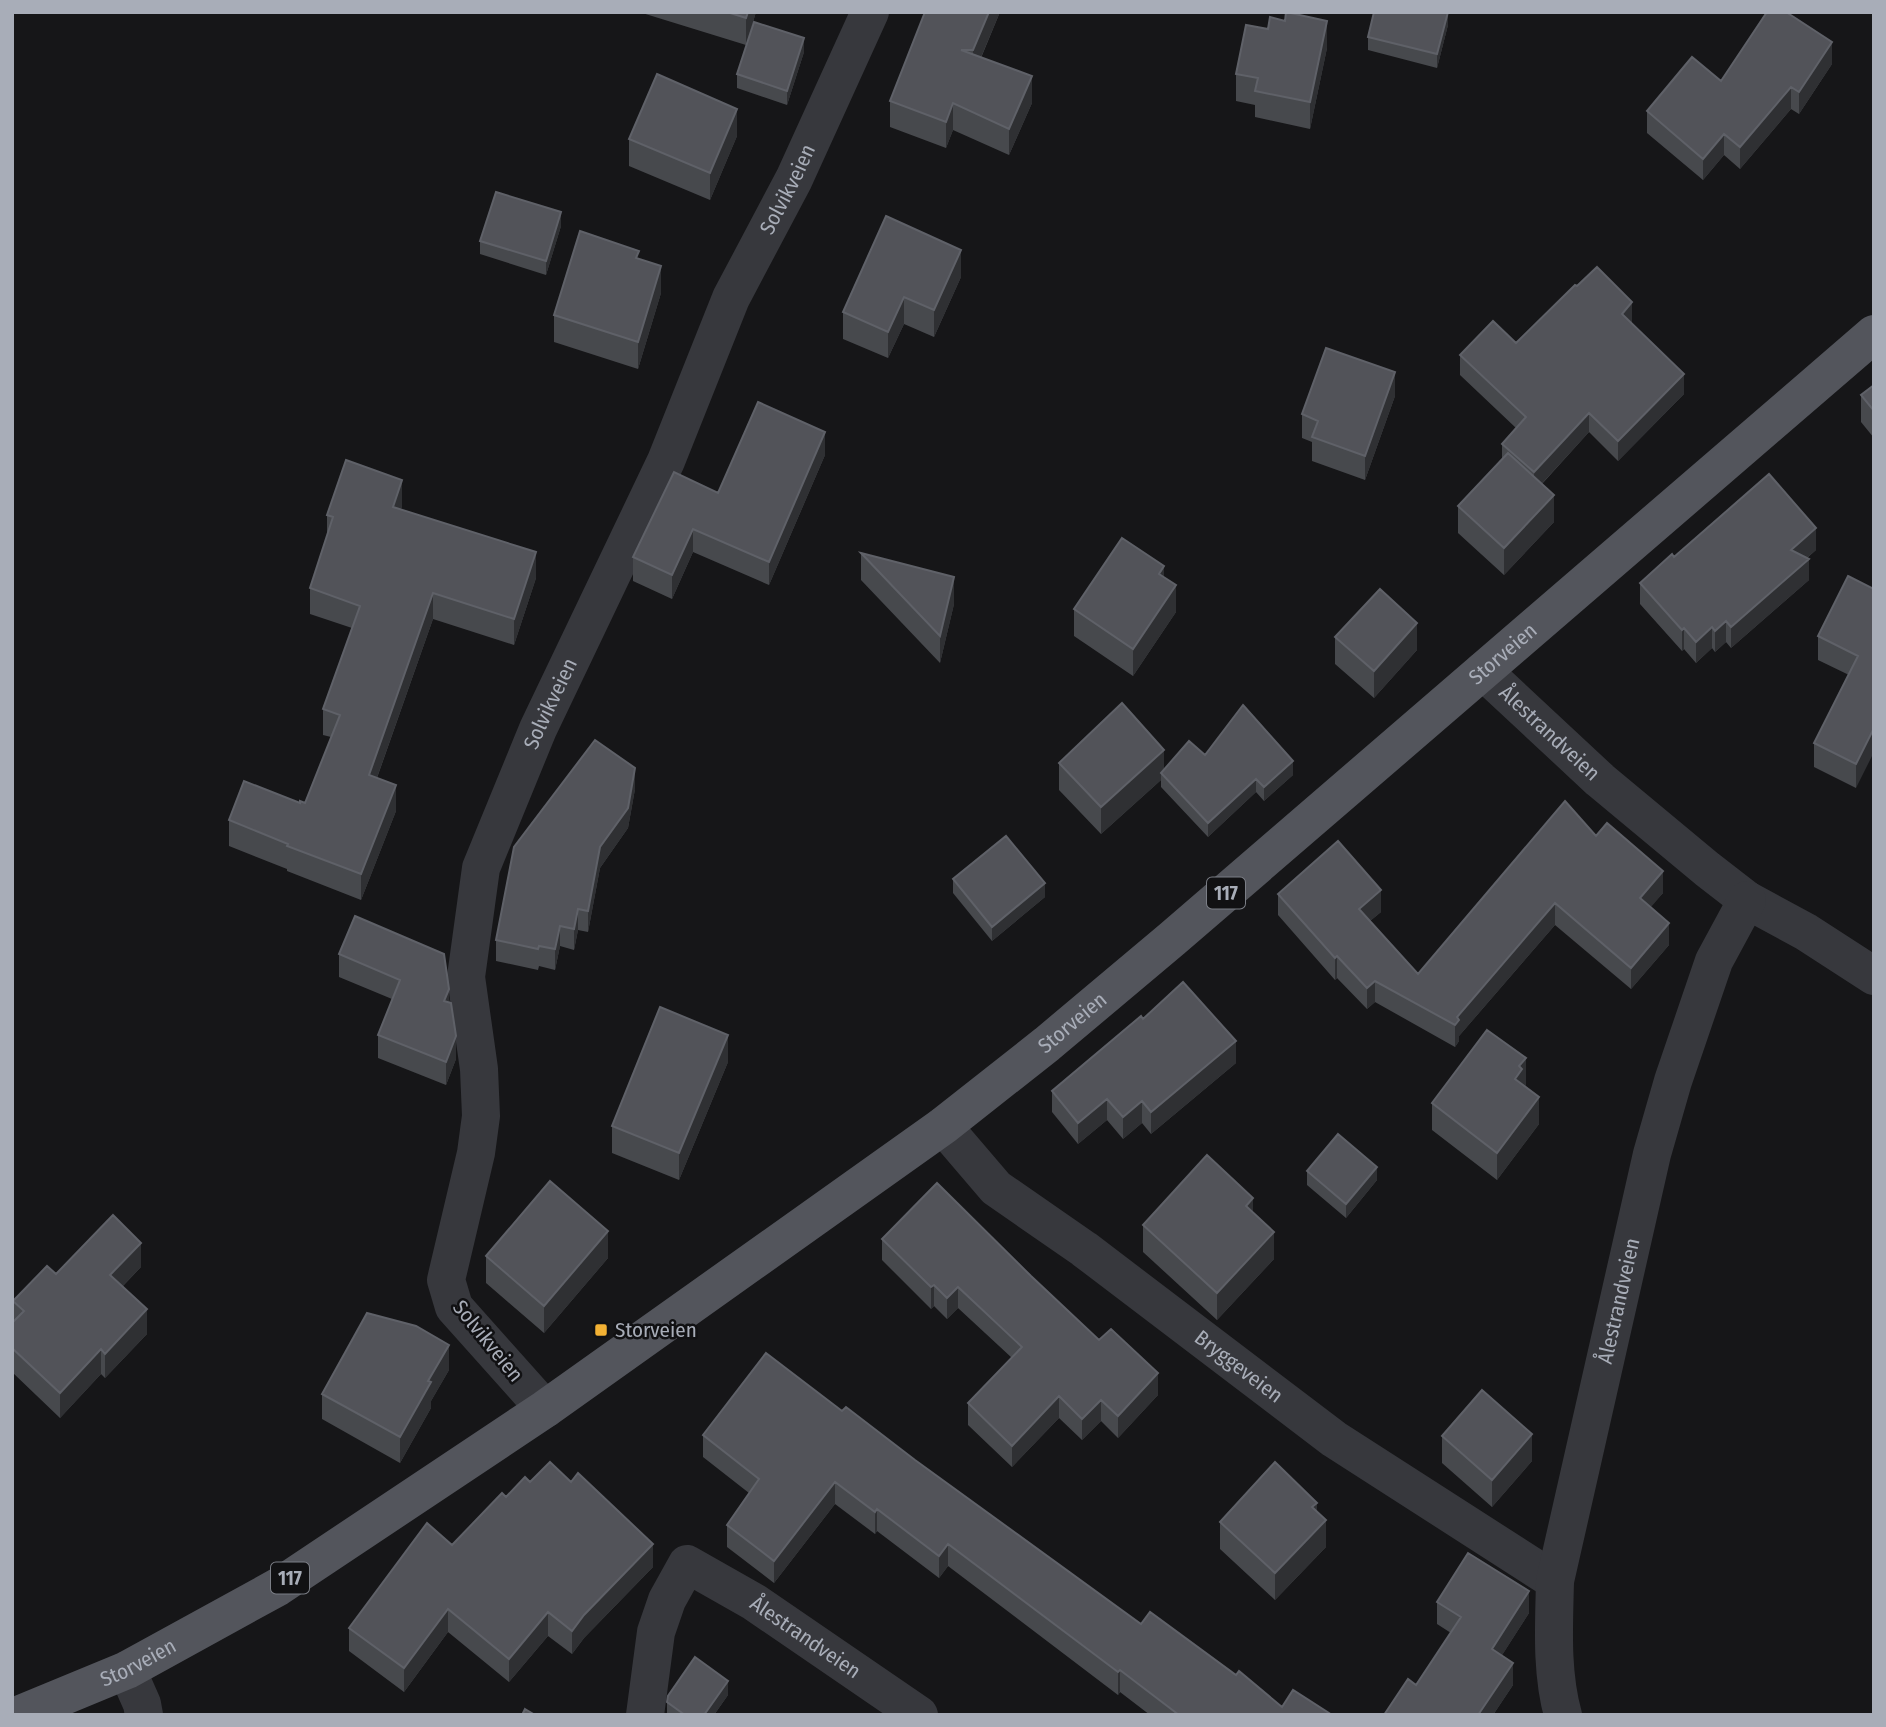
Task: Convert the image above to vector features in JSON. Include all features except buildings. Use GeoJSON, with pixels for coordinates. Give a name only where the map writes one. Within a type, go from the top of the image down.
{"type":"FeatureCollection","features":[{"type":"Feature","properties":{"kind":"main road","name":"Storveien"},"geometry":{"type":"LineString","coordinates":[[18,1715],[127,1670],[278,1587],[544,1409],[943,1126],[1047,1044],[1172,939],[1874,334]]}},
{"type":"Feature","properties":{"kind":"street","name":"Solvikveien"},"geometry":{"type":"LineString","coordinates":[[544,1409],[454,1307],[446,1280],[476,1153],[481,1116],[479,1069],[466,977],[481,868],[538,729],[666,461],[731,298],[794,179],[870,12]]}},
{"type":"Feature","properties":{"kind":"street","name":"Ålestrandveien"},"geometry":{"type":"LineString","coordinates":[[1483,671],[1600,780],[1747,900],[1874,976]]}},
{"type":"Feature","properties":{"kind":"street","name":"Ålestrandveien"},"geometry":{"type":"LineString","coordinates":[[1563,1715],[1556,1682],[1555,1581],[1652,1154],[1673,1080],[1714,961],[1747,900]]}},
{"type":"Feature","properties":{"kind":"street","name":"Bryggeveien"},"geometry":{"type":"LineString","coordinates":[[943,1126],[996,1188],[1084,1249],[1334,1438],[1555,1581]]}},
{"type":"Feature","properties":{"kind":"street","name":"Ålestrandveien"},"geometry":{"type":"LineString","coordinates":[[645,1715],[656,1632],[667,1600],[687,1564],[754,1602],[919,1715]]}},
{"type":"Feature","properties":{"kind":"street"},"geometry":{"type":"LineString","coordinates":[[127,1670],[144,1715]]}},
{"type":"Feature","properties":{"kind":"place","name":"Storveien"},"geometry":{"type":"Point","coordinates":[601,1330]}}]}
